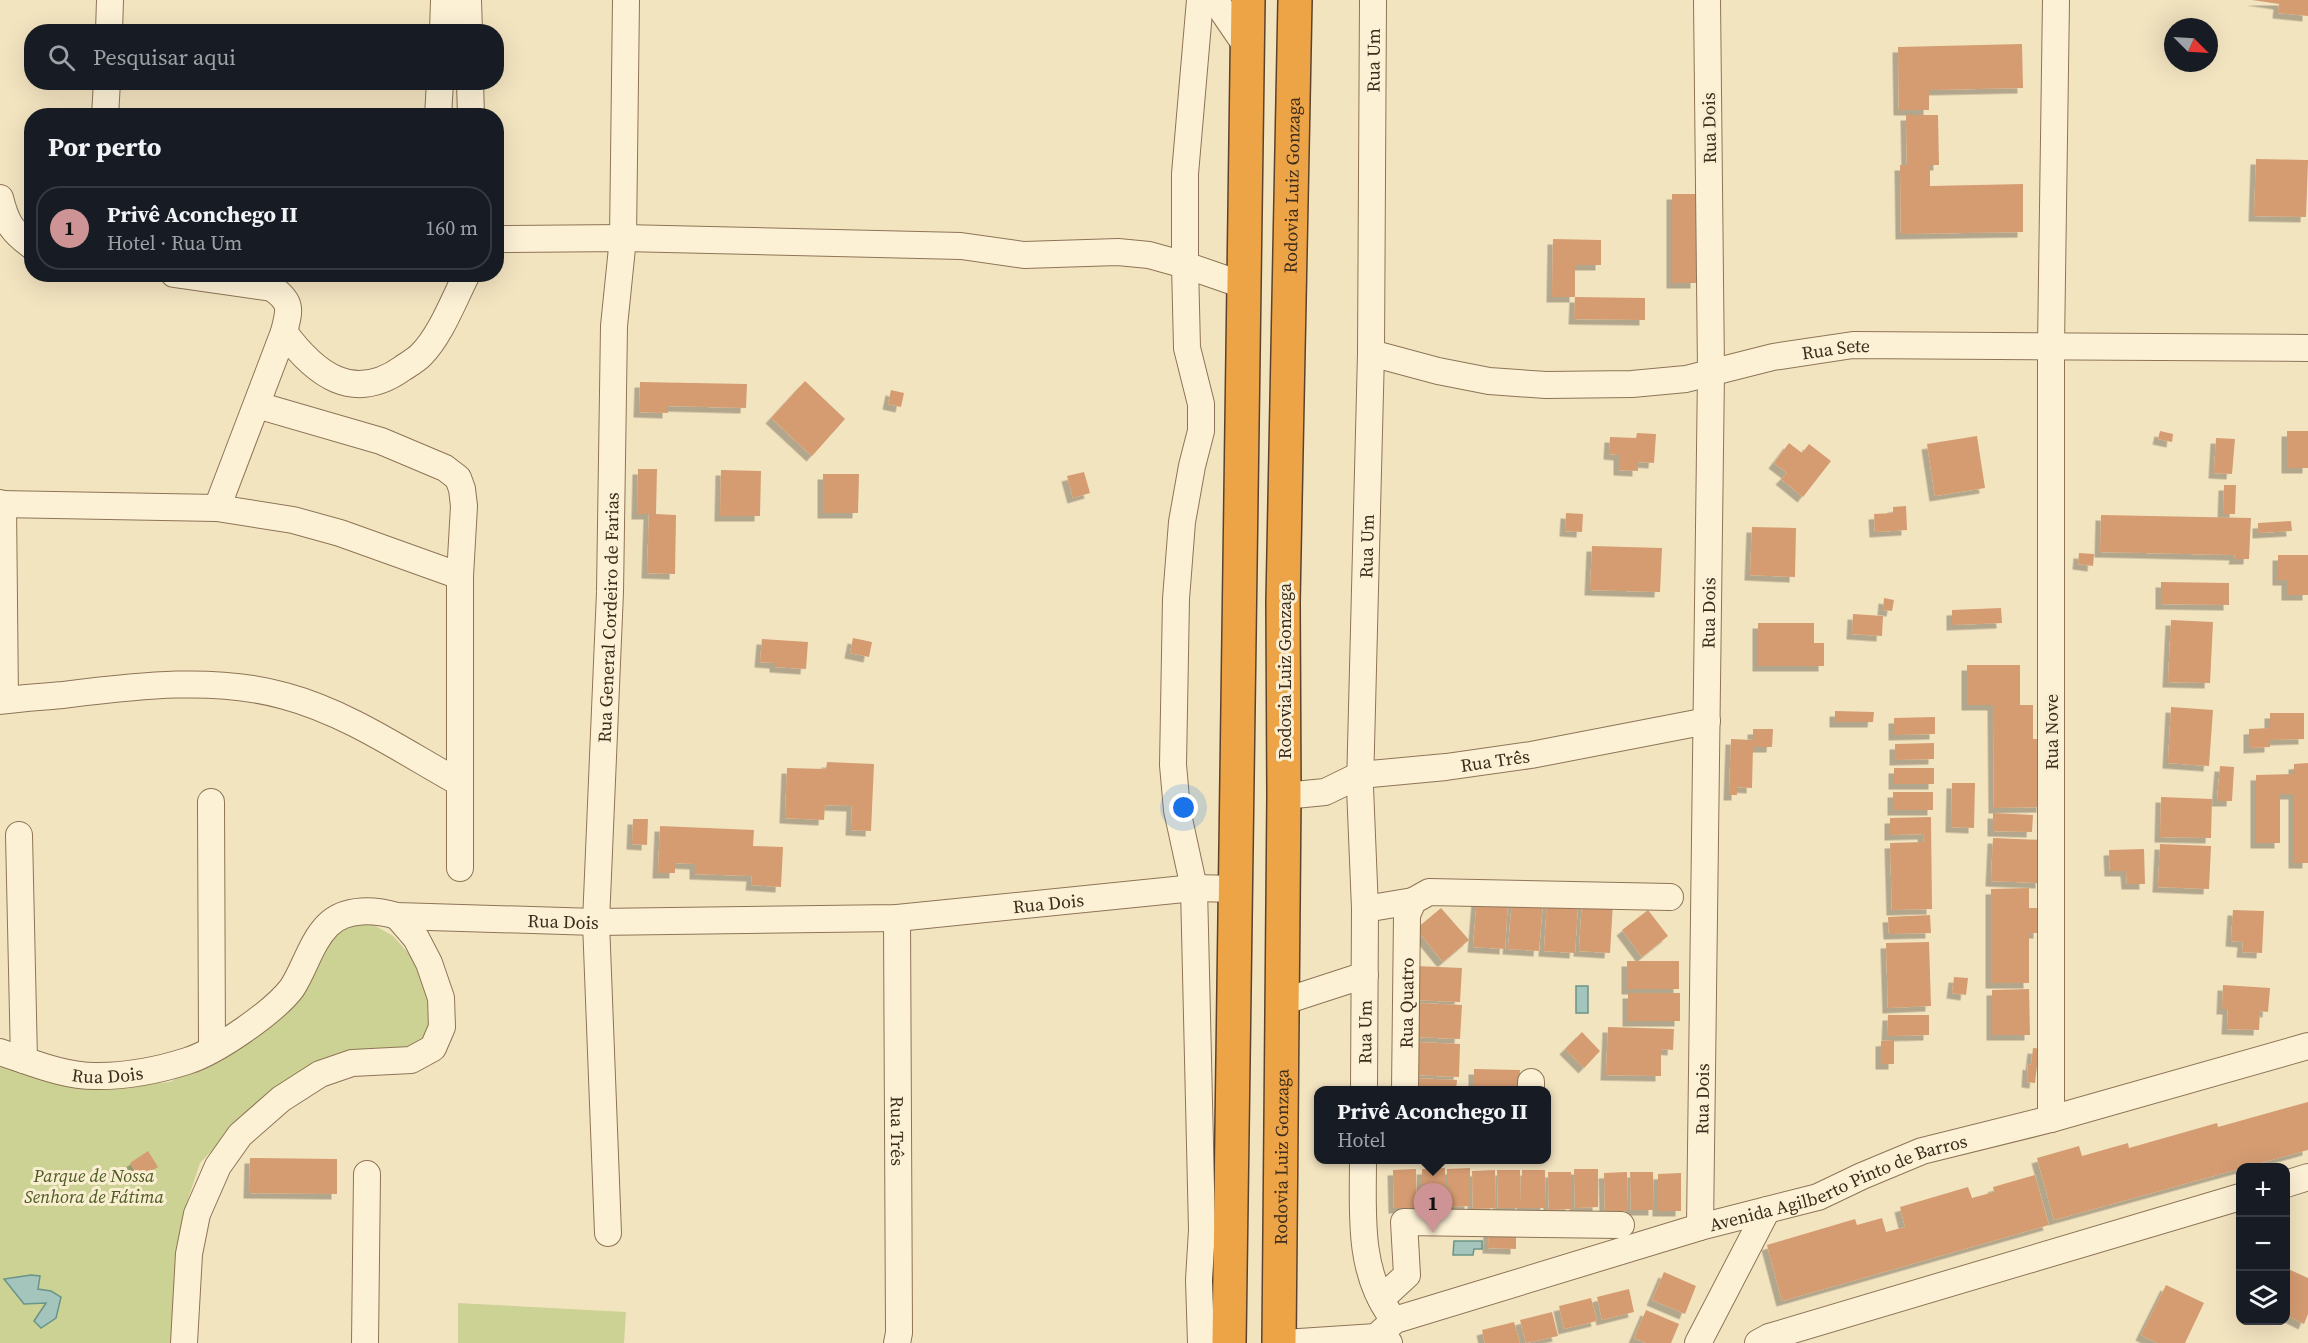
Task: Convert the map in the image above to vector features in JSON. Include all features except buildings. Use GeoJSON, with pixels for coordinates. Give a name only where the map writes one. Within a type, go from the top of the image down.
{"type":"FeatureCollection","features":[{"type":"Feature","properties":{"kind":"highway"},"geometry":{"type":"LineString","coordinates":[[1229,1343],[1248,0]]}},
{"type":"Feature","properties":{"kind":"highway","name":"Rodovia Luiz Gonzaga"},"geometry":{"type":"LineString","coordinates":[[1279,1343],[1284,796],[1283,602],[1295,0]]}},
{"type":"Feature","properties":{"kind":"street"},"geometry":{"type":"LineString","coordinates":[[109,24],[110,0]]}},
{"type":"Feature","properties":{"kind":"street"},"geometry":{"type":"LineString","coordinates":[[442,24],[444,0]]}},
{"type":"Feature","properties":{"kind":"street"},"geometry":{"type":"LineString","coordinates":[[468,0],[469,24]]}},
{"type":"Feature","properties":{"kind":"street","name":"Rua General Cordeiro de Farias"},"geometry":{"type":"LineString","coordinates":[[608,1233],[596,922],[610,592],[614,326],[623,238],[626,0]]}},
{"type":"Feature","properties":{"kind":"street"},"geometry":{"type":"LineString","coordinates":[[1200,0],[1185,174],[1185,265],[1187,348],[1201,404],[1201,431],[1182,522],[1176,599],[1173,765],[1177,810],[1194,888],[1202,1230],[1199,1280],[1201,1343]]}},
{"type":"Feature","properties":{"kind":"street"},"geometry":{"type":"LineString","coordinates":[[1215,0],[1247,47]]}},
{"type":"Feature","properties":{"kind":"street","name":"Rua Um"},"geometry":{"type":"LineString","coordinates":[[1364,1086],[1365,975],[1372,908],[1360,775],[1371,353],[1373,0]]}},
{"type":"Feature","properties":{"kind":"street","name":"Rua Dois"},"geometry":{"type":"LineString","coordinates":[[1700,1227],[1711,372],[1707,0]]}},
{"type":"Feature","properties":{"kind":"street"},"geometry":{"type":"LineString","coordinates":[[2050,346],[2056,0]]}},
{"type":"Feature","properties":{"kind":"street"},"geometry":{"type":"LineString","coordinates":[[105,108],[107,90]]}},
{"type":"Feature","properties":{"kind":"street"},"geometry":{"type":"LineString","coordinates":[[438,108],[440,90]]}},
{"type":"Feature","properties":{"kind":"street"},"geometry":{"type":"LineString","coordinates":[[470,90],[471,108]]}},
{"type":"Feature","properties":{"kind":"street"},"geometry":{"type":"LineString","coordinates":[[0,198],[5,218],[15,234],[24,240]]}},
{"type":"Feature","properties":{"kind":"street"},"geometry":{"type":"LineString","coordinates":[[504,239],[623,238],[961,246],[1024,255],[1118,252],[1149,255],[1243,285]]}},
{"type":"Feature","properties":{"kind":"street"},"geometry":{"type":"LineString","coordinates":[[217,508],[288,316],[288,304],[284,296],[272,288],[230,282]]}},
{"type":"Feature","properties":{"kind":"street"},"geometry":{"type":"LineString","coordinates":[[284,332],[301,355],[336,381],[363,386],[387,380],[422,355],[440,328],[463,282]]}},
{"type":"Feature","properties":{"kind":"street","name":"Rua Sete"},"geometry":{"type":"LineString","coordinates":[[1371,353],[1438,371],[1489,381],[1546,385],[1632,384],[1686,379],[1773,357],[1853,345],[2308,348]]}},
{"type":"Feature","properties":{"kind":"street","name":"Rua Nove"},"geometry":{"type":"LineString","coordinates":[[2050,346],[2051,1119]]}},
{"type":"Feature","properties":{"kind":"street"},"geometry":{"type":"LineString","coordinates":[[257,405],[381,441],[445,468],[458,478],[464,506],[460,576],[460,868]]}},
{"type":"Feature","properties":{"kind":"street"},"geometry":{"type":"LineString","coordinates":[[460,576],[340,533],[293,520],[217,508],[1,504],[3,700],[126,687],[184,685],[243,687],[286,696],[339,716],[460,783]]}},
{"type":"Feature","properties":{"kind":"street","name":"Rua Três"},"geometry":{"type":"LineString","coordinates":[[1284,796],[1325,792],[1360,775],[1446,767],[1531,755],[1707,721]]}},
{"type":"Feature","properties":{"kind":"street"},"geometry":{"type":"LineString","coordinates":[[211,802],[212,1048]]}},
{"type":"Feature","properties":{"kind":"street"},"geometry":{"type":"LineString","coordinates":[[12,1056],[19,835]]}},
{"type":"Feature","properties":{"kind":"street","name":"Rua Dois"},"geometry":{"type":"LineString","coordinates":[[12,1056],[66,1072],[96,1077],[144,1072],[190,1060],[246,1029],[271,1010],[292,988],[311,949],[329,924],[352,912],[383,912],[398,916],[596,922],[897,918],[1194,888],[1236,889]]}},
{"type":"Feature","properties":{"kind":"street"},"geometry":{"type":"LineString","coordinates":[[1372,908],[1410,908],[1429,892],[1670,897]]}},
{"type":"Feature","properties":{"kind":"street","name":"Rua Quatro"},"geometry":{"type":"LineString","coordinates":[[1405,1086],[1410,908]]}},
{"type":"Feature","properties":{"kind":"street"},"geometry":{"type":"LineString","coordinates":[[184,1343],[189,1254],[197,1214],[218,1166],[240,1135],[281,1099],[320,1074],[352,1063],[411,1060],[433,1048],[442,1027],[441,998],[429,963],[416,938],[398,916]]}},
{"type":"Feature","properties":{"kind":"street","name":"Rua Três"},"geometry":{"type":"LineString","coordinates":[[897,918],[900,1241],[897,1343]]}},
{"type":"Feature","properties":{"kind":"street"},"geometry":{"type":"LineString","coordinates":[[1282,1002],[1365,975]]}},
{"type":"Feature","properties":{"kind":"street","name":"Avenida Agilberto Pinto de Barros"},"geometry":{"type":"LineString","coordinates":[[1284,1343],[1385,1325],[1700,1227],[1818,1197],[1922,1151],[2051,1119],[2308,1046]]}},
{"type":"Feature","properties":{"kind":"street"},"geometry":{"type":"LineString","coordinates":[[1364,1164],[1363,1219],[1366,1258],[1385,1325]]}},
{"type":"Feature","properties":{"kind":"street"},"geometry":{"type":"LineString","coordinates":[[365,1343],[367,1174]]}},
{"type":"Feature","properties":{"kind":"street"},"geometry":{"type":"LineString","coordinates":[[2290,1183],[2308,1177]]}},
{"type":"Feature","properties":{"kind":"street"},"geometry":{"type":"LineString","coordinates":[[1758,1343],[1768,1337],[2236,1198]]}},
{"type":"Feature","properties":{"kind":"street"},"geometry":{"type":"LineString","coordinates":[[1698,1343],[1767,1210]]}},
{"type":"Feature","properties":{"kind":"street"},"geometry":{"type":"LineString","coordinates":[[1385,1325],[1407,1275],[1396,1222],[1621,1225]]}},
{"type":"Feature","properties":{"kind":"green space","name":"Parque de Nossa Senhora de Fátima"},"geometry":{"type":"Polygon","coordinates":[[[372,924],[393,936],[410,955],[427,985],[433,1009],[431,1028],[415,1046],[390,1051],[234,1127],[200,1163],[186,1205],[170,1343],[0,1343],[0,1066],[77,1089],[170,1082],[279,1020],[302,989],[327,938],[345,927],[372,924]]]}},
{"type":"Feature","properties":{"kind":"green space"},"geometry":{"type":"Polygon","coordinates":[[[458,1303],[626,1312],[624,1343],[458,1343],[458,1303]]]}},
{"type":"Feature","properties":{"kind":"water"},"geometry":{"type":"Polygon","coordinates":[[[1576,986],[1588,986],[1588,1013],[1576,1013],[1576,986]]]}},
{"type":"Feature","properties":{"kind":"water"},"geometry":{"type":"Polygon","coordinates":[[[1454,1241],[1482,1241],[1482,1249],[1474,1249],[1473,1255],[1453,1255],[1454,1241]]]}},
{"type":"Feature","properties":{"kind":"water"},"geometry":{"type":"Polygon","coordinates":[[[40,1276],[38,1289],[51,1291],[61,1297],[56,1318],[41,1328],[34,1321],[46,1303],[24,1304],[4,1279],[40,1276]]]}},
{"type":"Feature","properties":{"kind":"place","name":"Privê Aconchego II"},"geometry":{"type":"Point","coordinates":[1433,1233]}}]}
